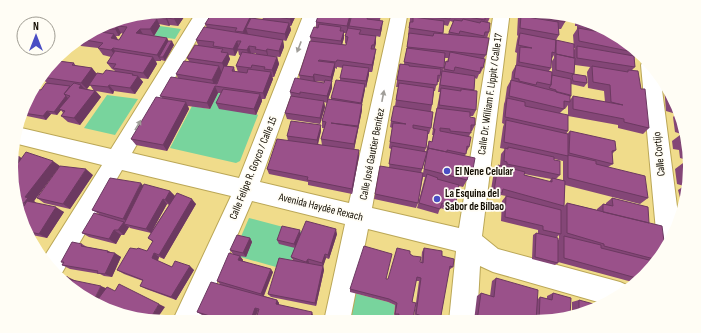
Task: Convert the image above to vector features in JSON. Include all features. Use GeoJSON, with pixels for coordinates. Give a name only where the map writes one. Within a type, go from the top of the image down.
{"type":"FeatureCollection","features":[{"type":"Feature","properties":{"kind":"street"},"geometry":{"type":"LineString","coordinates":[[55,264],[201,18]]}},
{"type":"Feature","properties":{"kind":"street","name":"Calle Felipe R. Goyco / Calle 15"},"geometry":{"type":"LineString","coordinates":[[189,315],[246,189],[310,18]]}},
{"type":"Feature","properties":{"kind":"street","name":"Calle José Gautier Benítez"},"geometry":{"type":"LineString","coordinates":[[338,315],[399,18]]}},
{"type":"Feature","properties":{"kind":"street","name":"Calle Dr. William F. Lippit / Calle 17"},"geometry":{"type":"LineString","coordinates":[[463,315],[469,242],[501,18]]}},
{"type":"Feature","properties":{"kind":"street","name":"Calle Cortijo"},"geometry":{"type":"LineString","coordinates":[[651,75],[668,232]]}},
{"type":"Feature","properties":{"kind":"street","name":"Avenida Haydée Rexach"},"geometry":{"type":"LineString","coordinates":[[21,136],[469,242],[493,260],[612,293]]}},
{"type":"Feature","properties":{"kind":"green space"},"geometry":{"type":"Polygon","coordinates":[[[160,26],[181,29],[175,39],[154,36],[160,26]]]}},
{"type":"Feature","properties":{"kind":"green space"},"geometry":{"type":"Polygon","coordinates":[[[218,93],[226,94],[258,115],[240,161],[236,163],[170,148],[192,106],[210,109],[218,93]]]}},
{"type":"Feature","properties":{"kind":"green space"},"geometry":{"type":"Polygon","coordinates":[[[107,95],[138,99],[115,135],[84,128],[107,95]]]}},
{"type":"Feature","properties":{"kind":"green space"},"geometry":{"type":"Polygon","coordinates":[[[249,218],[302,232],[291,262],[280,259],[276,267],[233,255],[249,218]]]}},
{"type":"Feature","properties":{"kind":"green space"},"geometry":{"type":"Polygon","coordinates":[[[350,292],[395,305],[394,315],[350,315],[352,306],[350,292]]]}},
{"type":"Feature","properties":{"kind":"building"},"geometry":{"type":"Polygon","coordinates":[[[209,18],[250,18],[243,32],[235,31],[237,28],[205,24],[209,18]]]}},
{"type":"Feature","properties":{"kind":"building"},"geometry":{"type":"Polygon","coordinates":[[[251,18],[289,23],[285,34],[246,28],[251,18]]]}},
{"type":"Feature","properties":{"kind":"building"},"geometry":{"type":"Polygon","coordinates":[[[317,18],[349,18],[347,26],[316,22],[317,18]]]}},
{"type":"Feature","properties":{"kind":"building"},"geometry":{"type":"Polygon","coordinates":[[[351,18],[367,18],[383,21],[380,30],[349,26],[351,18]]]}},
{"type":"Feature","properties":{"kind":"building"},"geometry":{"type":"Polygon","coordinates":[[[413,18],[444,21],[443,33],[409,28],[410,22],[413,22],[413,18]]]}},
{"type":"Feature","properties":{"kind":"building"},"geometry":{"type":"Polygon","coordinates":[[[474,18],[485,18],[485,20],[474,18]]]}},
{"type":"Feature","properties":{"kind":"building"},"geometry":{"type":"Polygon","coordinates":[[[521,18],[533,18],[558,22],[559,35],[520,28],[521,18]]]}},
{"type":"Feature","properties":{"kind":"building"},"geometry":{"type":"Polygon","coordinates":[[[543,18],[554,19],[565,22],[543,18]]]}},
{"type":"Feature","properties":{"kind":"building"},"geometry":{"type":"Polygon","coordinates":[[[147,19],[157,19],[150,29],[140,29],[136,33],[167,38],[157,55],[113,48],[111,50],[98,48],[103,43],[88,40],[103,32],[114,34],[111,38],[119,40],[127,27],[119,26],[147,19]]]}},
{"type":"Feature","properties":{"kind":"building"},"geometry":{"type":"Polygon","coordinates":[[[463,19],[480,23],[481,21],[490,23],[489,32],[485,32],[484,36],[460,31],[459,34],[449,32],[454,20],[462,21],[463,19]]]}},
{"type":"Feature","properties":{"kind":"building"},"geometry":{"type":"Polygon","coordinates":[[[319,24],[341,27],[340,31],[344,31],[341,41],[310,37],[314,27],[318,28],[319,24]]]}},
{"type":"Feature","properties":{"kind":"building"},"geometry":{"type":"Polygon","coordinates":[[[204,27],[283,40],[279,51],[267,49],[266,51],[249,46],[247,50],[237,49],[241,41],[237,41],[233,49],[213,46],[214,42],[196,40],[204,27]]]}},
{"type":"Feature","properties":{"kind":"building"},"geometry":{"type":"Polygon","coordinates":[[[348,28],[361,30],[359,34],[376,36],[374,45],[372,45],[371,49],[376,49],[372,65],[337,60],[336,62],[319,60],[318,61],[335,63],[331,77],[314,74],[313,77],[299,75],[310,41],[346,45],[348,37],[345,36],[348,28]]]}},
{"type":"Feature","properties":{"kind":"building"},"geometry":{"type":"Polygon","coordinates":[[[578,28],[600,33],[627,51],[579,41],[578,28]]]}},
{"type":"Feature","properties":{"kind":"building"},"geometry":{"type":"Polygon","coordinates":[[[409,33],[433,36],[434,33],[489,38],[486,55],[407,47],[409,33]]]}},
{"type":"Feature","properties":{"kind":"building"},"geometry":{"type":"Polygon","coordinates":[[[520,33],[556,40],[555,53],[552,52],[551,68],[519,62],[520,47],[532,48],[518,45],[520,33]]]}},
{"type":"Feature","properties":{"kind":"building"},"geometry":{"type":"Polygon","coordinates":[[[556,40],[574,44],[574,58],[556,54],[556,40]]]}},
{"type":"Feature","properties":{"kind":"building"},"geometry":{"type":"Polygon","coordinates":[[[168,41],[172,41],[163,57],[159,57],[168,41]]]}},
{"type":"Feature","properties":{"kind":"building"},"geometry":{"type":"Polygon","coordinates":[[[195,45],[223,49],[221,52],[228,53],[222,63],[187,58],[195,45]]]}},
{"type":"Feature","properties":{"kind":"building"},"geometry":{"type":"Polygon","coordinates":[[[577,46],[633,56],[635,67],[577,58],[577,46]]]}},
{"type":"Feature","properties":{"kind":"building"},"geometry":{"type":"Polygon","coordinates":[[[407,48],[445,53],[444,68],[404,62],[407,48]]]}},
{"type":"Feature","properties":{"kind":"building"},"geometry":{"type":"Polygon","coordinates":[[[115,51],[153,57],[143,73],[113,68],[116,64],[107,63],[115,51]]]}},
{"type":"Feature","properties":{"kind":"building"},"geometry":{"type":"Polygon","coordinates":[[[242,52],[277,57],[272,70],[264,69],[265,67],[252,65],[251,68],[236,66],[242,52]]]}},
{"type":"Feature","properties":{"kind":"building"},"geometry":{"type":"Polygon","coordinates":[[[450,52],[485,59],[483,68],[481,67],[480,72],[455,67],[454,71],[444,69],[446,61],[448,62],[450,52]]]}},
{"type":"Feature","properties":{"kind":"building"},"geometry":{"type":"Polygon","coordinates":[[[556,54],[575,58],[574,74],[556,70],[556,54]]]}},
{"type":"Feature","properties":{"kind":"building"},"geometry":{"type":"Polygon","coordinates":[[[61,61],[74,63],[72,65],[92,68],[81,83],[48,78],[61,61]]]}},
{"type":"Feature","properties":{"kind":"building"},"geometry":{"type":"Polygon","coordinates":[[[184,61],[219,66],[212,80],[176,74],[184,61]]]}},
{"type":"Feature","properties":{"kind":"building"},"geometry":{"type":"Polygon","coordinates":[[[400,64],[441,69],[440,76],[438,75],[437,85],[397,80],[400,64]]]}},
{"type":"Feature","properties":{"kind":"building"},"geometry":{"type":"Polygon","coordinates":[[[343,65],[369,68],[366,81],[340,78],[343,65]]]}},
{"type":"Feature","properties":{"kind":"building"},"geometry":{"type":"Polygon","coordinates":[[[516,65],[552,72],[551,85],[537,82],[536,85],[519,81],[519,79],[514,78],[516,65]]]}},
{"type":"Feature","properties":{"kind":"building"},"geometry":{"type":"Polygon","coordinates":[[[224,66],[234,67],[232,71],[247,73],[248,69],[271,72],[263,93],[215,86],[207,103],[160,96],[171,77],[217,84],[224,66]]]}},
{"type":"Feature","properties":{"kind":"building"},"geometry":{"type":"Polygon","coordinates":[[[592,66],[628,72],[628,70],[638,71],[641,89],[645,89],[649,128],[624,122],[624,119],[573,109],[573,96],[623,105],[611,102],[610,85],[593,82],[592,66]]]}},
{"type":"Feature","properties":{"kind":"building"},"geometry":{"type":"Polygon","coordinates":[[[106,70],[138,76],[130,88],[109,85],[108,87],[89,85],[97,73],[103,74],[106,70]]]}},
{"type":"Feature","properties":{"kind":"building"},"geometry":{"type":"Polygon","coordinates":[[[442,71],[475,76],[474,90],[440,85],[442,71]]]}},
{"type":"Feature","properties":{"kind":"building"},"geometry":{"type":"Polygon","coordinates":[[[573,74],[586,76],[587,83],[573,81],[573,74]]]}},
{"type":"Feature","properties":{"kind":"building"},"geometry":{"type":"Polygon","coordinates":[[[552,75],[571,79],[571,96],[556,92],[556,90],[549,88],[551,85],[552,75]]]}},
{"type":"Feature","properties":{"kind":"building"},"geometry":{"type":"Polygon","coordinates":[[[295,78],[324,83],[325,80],[332,81],[327,96],[300,92],[300,94],[290,92],[295,78]]]}},
{"type":"Feature","properties":{"kind":"building"},"geometry":{"type":"Polygon","coordinates":[[[336,80],[365,84],[361,103],[331,98],[336,80]]]}},
{"type":"Feature","properties":{"kind":"building"},"geometry":{"type":"Polygon","coordinates":[[[511,80],[570,95],[570,102],[564,101],[564,109],[509,96],[511,80]]]}},
{"type":"Feature","properties":{"kind":"building"},"geometry":{"type":"Polygon","coordinates":[[[46,83],[70,86],[64,94],[66,96],[54,112],[47,111],[43,116],[28,114],[38,92],[46,83]]]}},
{"type":"Feature","properties":{"kind":"building"},"geometry":{"type":"Polygon","coordinates":[[[74,83],[81,85],[79,88],[95,91],[74,118],[61,116],[65,111],[59,109],[70,96],[64,94],[74,83]]]}},
{"type":"Feature","properties":{"kind":"building"},"geometry":{"type":"Polygon","coordinates":[[[399,83],[434,88],[432,105],[396,100],[399,83]]]}},
{"type":"Feature","properties":{"kind":"building"},"geometry":{"type":"Polygon","coordinates":[[[441,88],[461,91],[461,89],[477,91],[476,110],[439,105],[441,88]]]}},
{"type":"Feature","properties":{"kind":"building"},"geometry":{"type":"Polygon","coordinates":[[[223,89],[260,94],[254,109],[216,103],[223,89]]]}},
{"type":"Feature","properties":{"kind":"building"},"geometry":{"type":"Polygon","coordinates":[[[291,96],[324,101],[320,118],[285,113],[291,96]]]}},
{"type":"Feature","properties":{"kind":"building"},"geometry":{"type":"Polygon","coordinates":[[[156,97],[186,102],[163,145],[131,139],[156,97]]]}},
{"type":"Feature","properties":{"kind":"building"},"geometry":{"type":"Polygon","coordinates":[[[507,98],[525,102],[525,106],[568,115],[568,131],[505,117],[507,98]]]}},
{"type":"Feature","properties":{"kind":"building"},"geometry":{"type":"Polygon","coordinates":[[[328,99],[362,104],[358,126],[331,123],[358,127],[354,144],[321,139],[326,122],[322,121],[328,99]]]}},
{"type":"Feature","properties":{"kind":"building"},"geometry":{"type":"Polygon","coordinates":[[[394,106],[433,112],[431,128],[413,125],[413,128],[428,131],[426,148],[390,142],[393,123],[406,124],[391,121],[394,106]]]}},
{"type":"Feature","properties":{"kind":"building"},"geometry":{"type":"Polygon","coordinates":[[[437,108],[470,112],[470,117],[475,118],[475,125],[471,125],[471,133],[450,131],[450,129],[440,128],[440,131],[471,137],[469,147],[467,146],[466,154],[428,148],[429,141],[432,142],[435,129],[433,129],[437,108]]]}},
{"type":"Feature","properties":{"kind":"building"},"geometry":{"type":"Polygon","coordinates":[[[506,120],[568,134],[568,156],[504,142],[506,120]]]}},
{"type":"Feature","properties":{"kind":"building"},"geometry":{"type":"Polygon","coordinates":[[[291,121],[321,125],[317,140],[287,136],[291,121]]]}},
{"type":"Feature","properties":{"kind":"building"},"geometry":{"type":"Polygon","coordinates":[[[570,131],[615,141],[616,150],[612,151],[613,164],[569,153],[570,131]]]}},
{"type":"Feature","properties":{"kind":"building"},"geometry":{"type":"Polygon","coordinates":[[[277,139],[359,150],[352,189],[307,180],[308,177],[267,169],[277,139]]]}},
{"type":"Feature","properties":{"kind":"building"},"geometry":{"type":"Polygon","coordinates":[[[392,146],[427,152],[422,169],[389,164],[392,146]]]}},
{"type":"Feature","properties":{"kind":"building"},"geometry":{"type":"Polygon","coordinates":[[[508,147],[554,157],[554,160],[560,161],[560,175],[507,164],[507,162],[504,161],[505,148],[508,149],[508,147]]]}},
{"type":"Feature","properties":{"kind":"building","name":"El Nene Celular"},"geometry":{"type":"Polygon","coordinates":[[[428,148],[475,158],[473,169],[470,169],[467,180],[424,169],[428,148]]]}},
{"type":"Feature","properties":{"kind":"building"},"geometry":{"type":"Polygon","coordinates":[[[26,152],[53,161],[25,197],[28,198],[24,203],[23,203],[19,186],[18,163],[26,152]]]}},
{"type":"Feature","properties":{"kind":"building"},"geometry":{"type":"Polygon","coordinates":[[[568,155],[596,161],[596,164],[645,176],[648,198],[568,178],[568,155]]]}},
{"type":"Feature","properties":{"kind":"building"},"geometry":{"type":"Polygon","coordinates":[[[498,165],[525,172],[524,175],[552,182],[552,178],[565,181],[564,206],[503,189],[502,193],[494,191],[498,165]]]}},
{"type":"Feature","properties":{"kind":"building"},"geometry":{"type":"Polygon","coordinates":[[[60,166],[86,169],[63,204],[37,198],[60,166]]]}},
{"type":"Feature","properties":{"kind":"building"},"geometry":{"type":"Polygon","coordinates":[[[380,166],[423,173],[418,203],[375,194],[380,166]]]}},
{"type":"Feature","properties":{"kind":"building","name":"La Esquina del Sabor de Bilbao"},"geometry":{"type":"Polygon","coordinates":[[[427,174],[438,178],[437,179],[459,185],[455,207],[442,203],[440,209],[419,203],[427,174]]]}},
{"type":"Feature","properties":{"kind":"building"},"geometry":{"type":"Polygon","coordinates":[[[110,178],[141,183],[123,219],[92,210],[110,178]]]}},
{"type":"Feature","properties":{"kind":"building"},"geometry":{"type":"Polygon","coordinates":[[[144,184],[170,191],[165,200],[163,199],[146,229],[124,224],[144,184]]]}},
{"type":"Feature","properties":{"kind":"building"},"geometry":{"type":"Polygon","coordinates":[[[177,193],[192,199],[159,255],[154,253],[152,258],[172,267],[175,261],[190,266],[171,297],[140,286],[143,280],[117,270],[130,248],[138,248],[147,251],[153,241],[148,238],[177,193]]]}},
{"type":"Feature","properties":{"kind":"building"},"geometry":{"type":"Polygon","coordinates":[[[506,196],[561,210],[561,234],[543,230],[543,226],[505,217],[506,196]]]}},
{"type":"Feature","properties":{"kind":"building"},"geometry":{"type":"Polygon","coordinates":[[[612,198],[648,207],[649,223],[603,212],[603,204],[613,206],[612,198]]]}},
{"type":"Feature","properties":{"kind":"building"},"geometry":{"type":"Polygon","coordinates":[[[27,201],[56,207],[39,234],[33,232],[24,206],[27,201]]]}},
{"type":"Feature","properties":{"kind":"building"},"geometry":{"type":"Polygon","coordinates":[[[567,203],[662,226],[664,240],[651,258],[604,246],[604,244],[567,233],[567,203]]]}},
{"type":"Feature","properties":{"kind":"building"},"geometry":{"type":"Polygon","coordinates":[[[94,213],[124,222],[118,230],[114,230],[109,239],[82,233],[94,213]]]}},
{"type":"Feature","properties":{"kind":"building"},"geometry":{"type":"Polygon","coordinates":[[[306,221],[336,229],[328,255],[325,254],[322,263],[308,259],[306,262],[291,257],[306,221]]]}},
{"type":"Feature","properties":{"kind":"building"},"geometry":{"type":"Polygon","coordinates":[[[282,226],[300,230],[294,244],[277,240],[282,226]]]}},
{"type":"Feature","properties":{"kind":"building"},"geometry":{"type":"Polygon","coordinates":[[[536,233],[558,238],[558,263],[535,257],[536,233]]]}},
{"type":"Feature","properties":{"kind":"building"},"geometry":{"type":"Polygon","coordinates":[[[237,235],[250,238],[243,253],[230,250],[237,235]]]}},
{"type":"Feature","properties":{"kind":"building"},"geometry":{"type":"Polygon","coordinates":[[[564,236],[601,245],[601,248],[649,260],[640,272],[633,277],[564,258],[564,236]]]}},
{"type":"Feature","properties":{"kind":"building"},"geometry":{"type":"Polygon","coordinates":[[[72,242],[82,244],[81,246],[115,253],[105,274],[97,273],[98,271],[62,265],[64,262],[61,262],[72,242]]]}},
{"type":"Feature","properties":{"kind":"building"},"geometry":{"type":"Polygon","coordinates":[[[364,246],[392,254],[386,279],[388,279],[397,248],[410,251],[410,254],[413,256],[421,257],[420,262],[423,263],[424,248],[442,251],[442,256],[454,259],[453,267],[450,266],[441,315],[416,314],[421,278],[417,277],[412,302],[416,303],[414,315],[395,314],[397,303],[389,299],[350,289],[364,246]]]}},
{"type":"Feature","properties":{"kind":"building"},"geometry":{"type":"Polygon","coordinates":[[[229,253],[240,256],[238,260],[271,269],[261,294],[217,281],[229,253]]]}},
{"type":"Feature","properties":{"kind":"building"},"geometry":{"type":"Polygon","coordinates":[[[279,258],[323,266],[315,303],[268,294],[279,258]]]}},
{"type":"Feature","properties":{"kind":"building"},"geometry":{"type":"Polygon","coordinates":[[[496,278],[538,290],[536,315],[478,315],[481,293],[494,297],[496,278]]]}},
{"type":"Feature","properties":{"kind":"building"},"geometry":{"type":"Polygon","coordinates":[[[71,280],[101,286],[96,297],[71,280]]]}},
{"type":"Feature","properties":{"kind":"building"},"geometry":{"type":"Polygon","coordinates":[[[211,282],[277,300],[276,304],[312,312],[311,315],[257,315],[259,309],[255,308],[252,315],[207,315],[197,312],[211,282]]]}},
{"type":"Feature","properties":{"kind":"building"},"geometry":{"type":"Polygon","coordinates":[[[119,284],[159,304],[153,315],[128,310],[98,299],[107,287],[115,291],[119,284]]]}},
{"type":"Feature","properties":{"kind":"building"},"geometry":{"type":"Polygon","coordinates":[[[553,293],[571,298],[570,311],[539,315],[540,297],[552,300],[553,293]]]}},
{"type":"Feature","properties":{"kind":"building"},"geometry":{"type":"Polygon","coordinates":[[[579,300],[592,304],[591,304],[579,308],[579,300]]]}},
{"type":"Feature","properties":{"kind":"place","name":"El Nene Celular"},"geometry":{"type":"Point","coordinates":[447,171]}},
{"type":"Feature","properties":{"kind":"place","name":"La Esquina del Sabor de Bilbao"},"geometry":{"type":"Point","coordinates":[437,199]}}]}
